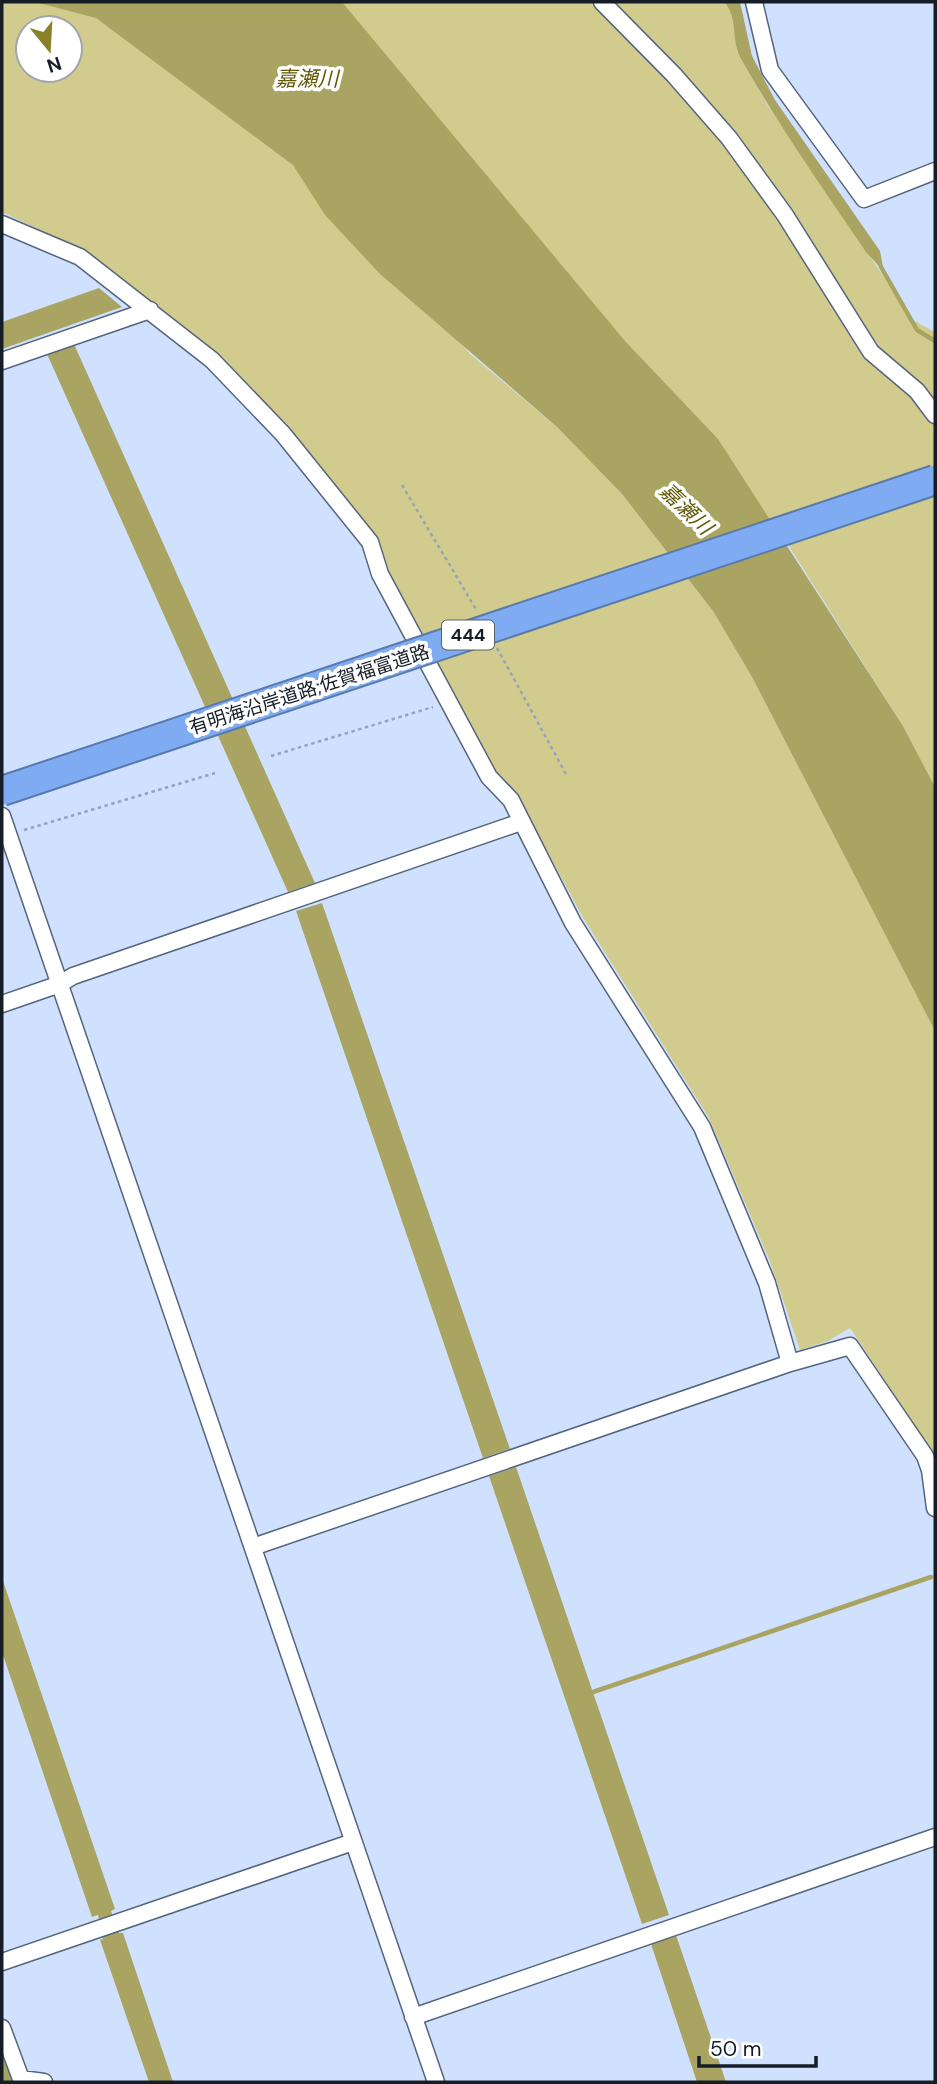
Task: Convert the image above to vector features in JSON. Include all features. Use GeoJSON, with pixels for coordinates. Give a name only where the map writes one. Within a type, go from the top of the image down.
{"type":"FeatureCollection","features":[{"type":"Feature","properties":{"kind":"highway","name":"有明海沿岸道路;佐賀福富道路"},"geometry":{"type":"LineString","coordinates":[[2,791],[935,480]]}},
{"type":"Feature","properties":{"kind":"street"},"geometry":{"type":"LineString","coordinates":[[602,2],[674,75],[729,138],[785,215],[872,352],[918,391],[935,415]]}},
{"type":"Feature","properties":{"kind":"street"},"geometry":{"type":"LineString","coordinates":[[754,2],[770,70],[864,199],[935,171]]}},
{"type":"Feature","properties":{"kind":"street"},"geometry":{"type":"LineString","coordinates":[[2,224],[80,257],[212,360],[283,434],[370,542],[380,574],[489,777],[511,800],[573,923],[702,1126],[766,1283],[790,1363]]}},
{"type":"Feature","properties":{"kind":"street"},"geometry":{"type":"LineString","coordinates":[[2,361],[150,310]]}},
{"type":"Feature","properties":{"kind":"street"},"geometry":{"type":"LineString","coordinates":[[2,816],[436,2082]]}},
{"type":"Feature","properties":{"kind":"street"},"geometry":{"type":"LineString","coordinates":[[2,1004],[60,984],[73,976],[521,822]]}},
{"type":"Feature","properties":{"kind":"street"},"geometry":{"type":"LineString","coordinates":[[253,1546],[790,1363],[850,1346],[925,1456],[930,1470],[935,1508]]}},
{"type":"Feature","properties":{"kind":"street"},"geometry":{"type":"LineString","coordinates":[[413,2017],[935,1837]]}},
{"type":"Feature","properties":{"kind":"street"},"geometry":{"type":"LineString","coordinates":[[2,1962],[353,1842]]}},
{"type":"Feature","properties":{"kind":"street"},"geometry":{"type":"LineString","coordinates":[[2,2028],[21,2079],[44,2082]]}},
{"type":"Feature","properties":{"kind":"path"},"geometry":{"type":"LineString","coordinates":[[271,756],[449,702]]}},
{"type":"Feature","properties":{"kind":"path"},"geometry":{"type":"LineString","coordinates":[[8,835],[215,772]]}},
{"type":"Feature","properties":{"kind":"shaded area"},"geometry":{"type":"Polygon","coordinates":[[[2,2],[179,2],[470,354],[557,427],[622,494],[713,611],[752,677],[935,1031],[935,1455],[850,1328],[828,1341],[800,1350],[771,1264],[709,1118],[582,916],[517,794],[496,775],[387,577],[292,433],[215,352],[86,252],[2,212],[2,2]]]}},
{"type":"Feature","properties":{"kind":"shaded area"},"geometry":{"type":"Polygon","coordinates":[[[320,2],[724,2],[731,9],[737,51],[767,104],[913,320],[935,332],[935,787],[903,726],[785,540],[625,341],[320,2]]]}},
{"type":"Feature","properties":{"kind":"water","name":"嘉瀬川"},"geometry":{"type":"Polygon","coordinates":[[[35,2],[342,2],[625,341],[718,439],[903,726],[935,787],[935,1031],[752,677],[713,611],[622,494],[557,427],[380,274],[325,215],[293,165],[96,18],[35,2]]]}},
{"type":"Feature","properties":{"kind":"water"},"geometry":{"type":"Polygon","coordinates":[[[724,2],[740,2],[752,56],[775,100],[880,251],[884,272],[866,252],[801,156],[740,57],[731,14],[724,2]]]}},
{"type":"Feature","properties":{"kind":"water"},"geometry":{"type":"Polygon","coordinates":[[[99,288],[122,307],[2,349],[2,322],[99,288]]]}},
{"type":"Feature","properties":{"kind":"water"},"geometry":{"type":"Polygon","coordinates":[[[74,344],[315,883],[288,892],[47,354],[74,344]]]}},
{"type":"Feature","properties":{"kind":"water"},"geometry":{"type":"Polygon","coordinates":[[[322,903],[510,1449],[483,1458],[296,911],[322,903]]]}},
{"type":"Feature","properties":{"kind":"water"},"geometry":{"type":"Polygon","coordinates":[[[516,1467],[669,1915],[642,1924],[489,1476],[516,1467]]]}},
{"type":"Feature","properties":{"kind":"water"},"geometry":{"type":"Polygon","coordinates":[[[2,1578],[115,1909],[111,1911],[119,1933],[123,1933],[173,2082],[149,2082],[100,1940],[103,1939],[98,1915],[92,1917],[2,1652],[2,1578]]]}},
{"type":"Feature","properties":{"kind":"water"},"geometry":{"type":"Polygon","coordinates":[[[676,1935],[726,2082],[697,2082],[651,1944],[676,1935]]]}},
{"type":"Feature","properties":{"kind":"water"},"geometry":{"type":"Polygon","coordinates":[[[2,2048],[15,2082],[2,2082],[2,2048]]]}},
{"type":"Feature","properties":{"kind":"waterway"},"geometry":{"type":"LineString","coordinates":[[881,267],[917,330],[935,341]]}},
{"type":"Feature","properties":{"kind":"waterway"},"geometry":{"type":"LineString","coordinates":[[593,1692],[931,1577]]}}]}
